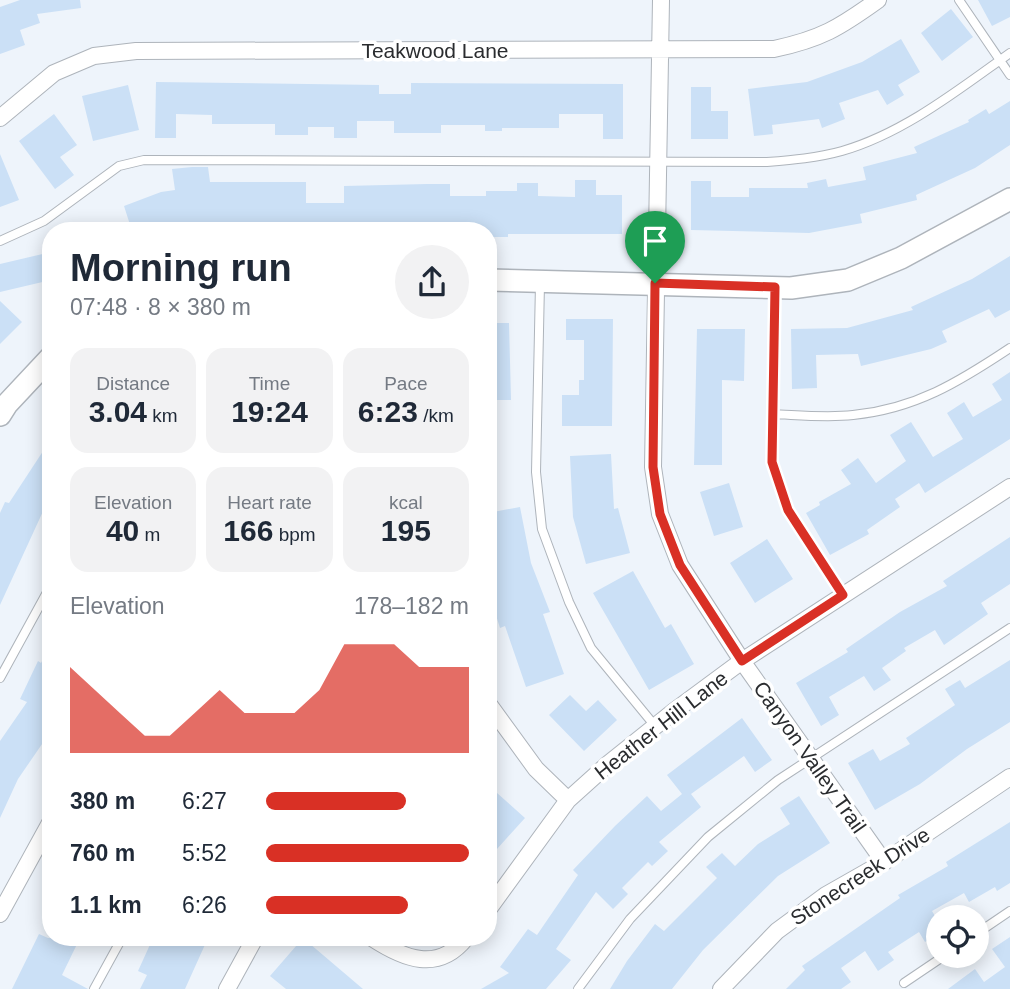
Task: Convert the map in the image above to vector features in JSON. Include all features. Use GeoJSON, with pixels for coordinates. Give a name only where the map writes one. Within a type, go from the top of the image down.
{"type":"FeatureCollection","features":[{"type":"Feature","properties":{"kind":"street","name":"Canyon Valley Trail"},"geometry":{"type":"LineString","coordinates":[[661,0],[653,467],[660,514],[680,565],[742,661],[884,862]]}},
{"type":"Feature","properties":{"kind":"street","name":"Teakwood Lane"},"geometry":{"type":"LineString","coordinates":[[0,118],[54,74],[94,56],[136,51],[774,48],[807,42],[835,31],[878,0]]}},
{"type":"Feature","properties":{"kind":"street"},"geometry":{"type":"LineString","coordinates":[[497,280],[775,287],[848,280],[901,258],[1010,200]]}},
{"type":"Feature","properties":{"kind":"street"},"geometry":{"type":"LineString","coordinates":[[0,415],[42,367]]}},
{"type":"Feature","properties":{"kind":"street","name":"Heather Hill Lane"},"geometry":{"type":"LineString","coordinates":[[497,887],[568,800],[654,726],[742,661],[1010,487]]}},
{"type":"Feature","properties":{"kind":"street"},"geometry":{"type":"LineString","coordinates":[[497,715],[536,769],[568,800]]}},
{"type":"Feature","properties":{"kind":"street","name":"Stonecreek Drive"},"geometry":{"type":"LineString","coordinates":[[721,989],[777,931],[826,895],[884,862],[1010,777]]}},
{"type":"Feature","properties":{"kind":"street"},"geometry":{"type":"LineString","coordinates":[[0,914],[42,837]]}},
{"type":"Feature","properties":{"kind":"street"},"geometry":{"type":"LineString","coordinates":[[231,987],[251,946]]}},
{"type":"Feature","properties":{"kind":"street"},"geometry":{"type":"LineString","coordinates":[[384,946],[397,955],[415,959],[436,958],[455,952],[460,946]]}},
{"type":"Feature","properties":{"kind":"lane"},"geometry":{"type":"LineString","coordinates":[[959,0],[1010,75]]}},
{"type":"Feature","properties":{"kind":"lane"},"geometry":{"type":"LineString","coordinates":[[0,241],[44,221],[119,166],[144,160],[767,162],[813,158],[845,150],[877,136],[944,100],[1010,53]]}},
{"type":"Feature","properties":{"kind":"lane"},"geometry":{"type":"LineString","coordinates":[[540,281],[536,472],[542,529],[569,602],[591,648],[654,726]]}},
{"type":"Feature","properties":{"kind":"lane"},"geometry":{"type":"LineString","coordinates":[[775,287],[772,462],[788,510],[843,595]]}},
{"type":"Feature","properties":{"kind":"lane"},"geometry":{"type":"LineString","coordinates":[[772,414],[850,416],[887,410],[937,394],[1010,348]]}},
{"type":"Feature","properties":{"kind":"lane"},"geometry":{"type":"LineString","coordinates":[[0,678],[42,601]]}},
{"type":"Feature","properties":{"kind":"lane"},"geometry":{"type":"LineString","coordinates":[[579,989],[630,919],[708,837],[778,780],[1010,628]]}},
{"type":"Feature","properties":{"kind":"lane"},"geometry":{"type":"LineString","coordinates":[[989,925],[1010,911]]}},
{"type":"Feature","properties":{"kind":"lane"},"geometry":{"type":"LineString","coordinates":[[94,989],[118,946]]}},
{"type":"Feature","properties":{"kind":"lane"},"geometry":{"type":"LineString","coordinates":[[904,983],[926,968]]}},
{"type":"Feature","properties":{"kind":"building"},"geometry":{"type":"Polygon","coordinates":[[[20,0],[80,0],[81,8],[37,14],[40,23],[20,30],[25,45],[0,54],[0,7],[20,0]]]}},
{"type":"Feature","properties":{"kind":"building"},"geometry":{"type":"Polygon","coordinates":[[[978,0],[1010,0],[1010,17],[992,26],[978,0]]]}},
{"type":"Feature","properties":{"kind":"building"},"geometry":{"type":"Polygon","coordinates":[[[951,9],[973,37],[942,61],[921,33],[951,9]]]}},
{"type":"Feature","properties":{"kind":"building"},"geometry":{"type":"Polygon","coordinates":[[[901,39],[920,72],[898,85],[904,95],[887,105],[878,90],[839,103],[845,119],[822,128],[819,119],[772,125],[773,134],[754,136],[748,89],[807,82],[862,62],[901,39]]]}},
{"type":"Feature","properties":{"kind":"building"},"geometry":{"type":"Polygon","coordinates":[[[156,82],[379,85],[379,94],[411,94],[411,83],[623,84],[623,139],[603,139],[603,114],[559,114],[559,128],[502,128],[502,131],[485,131],[485,125],[441,125],[441,133],[394,133],[394,121],[357,121],[357,138],[334,138],[334,127],[308,127],[308,135],[275,135],[275,124],[212,124],[212,115],[176,114],[176,138],[155,138],[156,82]]]}},
{"type":"Feature","properties":{"kind":"building"},"geometry":{"type":"Polygon","coordinates":[[[128,85],[139,130],[93,141],[82,96],[128,85]]]}},
{"type":"Feature","properties":{"kind":"building"},"geometry":{"type":"Polygon","coordinates":[[[691,87],[711,87],[711,111],[728,111],[728,139],[691,139],[691,87]]]}},
{"type":"Feature","properties":{"kind":"building"},"geometry":{"type":"Polygon","coordinates":[[[1010,101],[1010,145],[975,168],[916,195],[917,200],[860,214],[862,223],[809,233],[691,230],[691,181],[711,181],[711,197],[749,197],[749,188],[808,188],[807,183],[826,179],[828,187],[866,180],[863,167],[917,153],[914,147],[969,122],[968,120],[986,109],[989,114],[1010,101]]]}},
{"type":"Feature","properties":{"kind":"building"},"geometry":{"type":"Polygon","coordinates":[[[54,114],[77,145],[60,157],[74,175],[55,189],[19,141],[54,114]]]}},
{"type":"Feature","properties":{"kind":"building"},"geometry":{"type":"Polygon","coordinates":[[[0,154],[19,200],[0,207],[0,154]]]}},
{"type":"Feature","properties":{"kind":"building"},"geometry":{"type":"Polygon","coordinates":[[[208,167],[210,182],[306,182],[306,203],[344,203],[344,186],[427,184],[450,184],[450,196],[486,196],[486,191],[517,191],[517,183],[538,183],[538,196],[575,197],[575,180],[596,180],[596,195],[622,195],[622,234],[508,234],[508,237],[497,237],[497,222],[129,222],[124,206],[161,192],[175,190],[172,169],[208,167]]]}},
{"type":"Feature","properties":{"kind":"building"},"geometry":{"type":"Polygon","coordinates":[[[42,254],[42,282],[0,292],[0,264],[42,254]]]}},
{"type":"Feature","properties":{"kind":"building"},"geometry":{"type":"Polygon","coordinates":[[[1010,256],[1010,310],[995,318],[989,309],[942,331],[947,342],[931,349],[861,366],[858,354],[816,355],[817,388],[792,389],[791,329],[847,328],[913,310],[911,307],[972,279],[1010,256]]]}},
{"type":"Feature","properties":{"kind":"building"},"geometry":{"type":"Polygon","coordinates":[[[0,301],[22,322],[0,344],[0,301]]]}},
{"type":"Feature","properties":{"kind":"building"},"geometry":{"type":"Polygon","coordinates":[[[566,319],[613,319],[612,426],[562,426],[562,395],[579,395],[579,380],[584,380],[584,340],[566,340],[566,319]]]}},
{"type":"Feature","properties":{"kind":"building"},"geometry":{"type":"Polygon","coordinates":[[[497,323],[509,323],[511,400],[497,400],[497,323]]]}},
{"type":"Feature","properties":{"kind":"building"},"geometry":{"type":"Polygon","coordinates":[[[697,329],[745,329],[744,381],[722,380],[722,465],[694,465],[697,329]]]}},
{"type":"Feature","properties":{"kind":"building"},"geometry":{"type":"Polygon","coordinates":[[[1010,372],[1010,439],[925,493],[919,483],[895,499],[900,507],[867,530],[869,534],[830,555],[806,513],[820,505],[819,502],[851,484],[841,470],[858,458],[876,483],[906,461],[890,435],[911,422],[933,457],[963,439],[947,413],[964,402],[973,417],[1002,400],[992,384],[1010,372]]]}},
{"type":"Feature","properties":{"kind":"building"},"geometry":{"type":"Polygon","coordinates":[[[42,453],[42,514],[0,605],[0,513],[5,502],[9,503],[42,453]]]}},
{"type":"Feature","properties":{"kind":"building"},"geometry":{"type":"Polygon","coordinates":[[[611,454],[614,509],[618,508],[630,553],[586,564],[573,517],[570,456],[611,454]]]}},
{"type":"Feature","properties":{"kind":"building"},"geometry":{"type":"Polygon","coordinates":[[[729,483],[743,527],[714,536],[700,492],[729,483]]]}},
{"type":"Feature","properties":{"kind":"building"},"geometry":{"type":"Polygon","coordinates":[[[520,507],[531,563],[550,612],[543,614],[564,674],[526,687],[505,626],[500,628],[497,618],[497,511],[520,507]]]}},
{"type":"Feature","properties":{"kind":"building"},"geometry":{"type":"Polygon","coordinates":[[[1010,537],[1010,584],[981,603],[988,614],[944,645],[935,630],[904,648],[906,651],[882,668],[891,680],[874,691],[864,676],[829,697],[839,715],[821,726],[796,683],[848,652],[846,649],[900,612],[947,586],[943,581],[1010,537]]]}},
{"type":"Feature","properties":{"kind":"building"},"geometry":{"type":"Polygon","coordinates":[[[767,539],[793,579],[755,603],[730,563],[767,539]]]}},
{"type":"Feature","properties":{"kind":"building"},"geometry":{"type":"Polygon","coordinates":[[[633,571],[665,628],[671,624],[694,664],[649,690],[593,593],[633,571]]]}},
{"type":"Feature","properties":{"kind":"building"},"geometry":{"type":"Polygon","coordinates":[[[1010,660],[1010,722],[967,749],[920,784],[875,810],[848,763],[873,749],[880,761],[910,744],[906,738],[955,705],[945,689],[960,680],[965,688],[1010,660]]]}},
{"type":"Feature","properties":{"kind":"building"},"geometry":{"type":"Polygon","coordinates":[[[38,661],[42,661],[42,744],[18,779],[0,818],[0,741],[27,702],[20,699],[38,661]]]}},
{"type":"Feature","properties":{"kind":"building"},"geometry":{"type":"Polygon","coordinates":[[[570,695],[586,711],[598,700],[617,720],[584,751],[549,715],[570,695]]]}},
{"type":"Feature","properties":{"kind":"building"},"geometry":{"type":"Polygon","coordinates":[[[742,718],[772,760],[755,772],[744,756],[691,794],[701,807],[659,842],[668,851],[652,866],[648,862],[622,888],[628,894],[613,909],[596,892],[556,949],[571,960],[546,989],[481,989],[509,973],[500,967],[528,929],[537,935],[578,875],[573,870],[615,826],[647,796],[661,811],[682,794],[667,775],[742,718]]]}},
{"type":"Feature","properties":{"kind":"building"},"geometry":{"type":"Polygon","coordinates":[[[497,793],[525,818],[497,849],[497,793]]]}},
{"type":"Feature","properties":{"kind":"building"},"geometry":{"type":"Polygon","coordinates":[[[799,796],[830,843],[778,876],[703,950],[672,989],[610,989],[655,924],[664,931],[717,878],[706,867],[722,853],[735,866],[758,844],[790,824],[780,808],[799,796]]]}},
{"type":"Feature","properties":{"kind":"building"},"geometry":{"type":"Polygon","coordinates":[[[1010,822],[1010,883],[997,891],[995,887],[969,902],[964,893],[943,905],[926,905],[926,941],[919,932],[888,952],[894,960],[878,971],[865,951],[841,968],[851,982],[841,989],[786,989],[805,970],[802,966],[900,898],[898,895],[948,866],[946,862],[1010,822]]]}},
{"type":"Feature","properties":{"kind":"building"},"geometry":{"type":"Polygon","coordinates":[[[39,934],[42,935],[42,946],[76,946],[62,975],[88,989],[12,989],[39,934]]]}},
{"type":"Feature","properties":{"kind":"building"},"geometry":{"type":"Polygon","coordinates":[[[1010,937],[1010,989],[948,989],[975,969],[984,982],[1005,967],[992,949],[1010,937]]]}},
{"type":"Feature","properties":{"kind":"building"},"geometry":{"type":"Polygon","coordinates":[[[149,946],[204,946],[185,989],[140,989],[147,975],[138,971],[149,946]]]}},
{"type":"Feature","properties":{"kind":"building"},"geometry":{"type":"Polygon","coordinates":[[[296,946],[312,946],[363,989],[286,989],[270,976],[296,946]]]}},
{"type":"Feature","properties":{"kind":"route"},"geometry":{"type":"LineString","coordinates":[[655,283],[775,287],[772,462],[788,510],[843,595],[742,661],[680,565],[660,514],[653,467],[655,283]]}}]}
